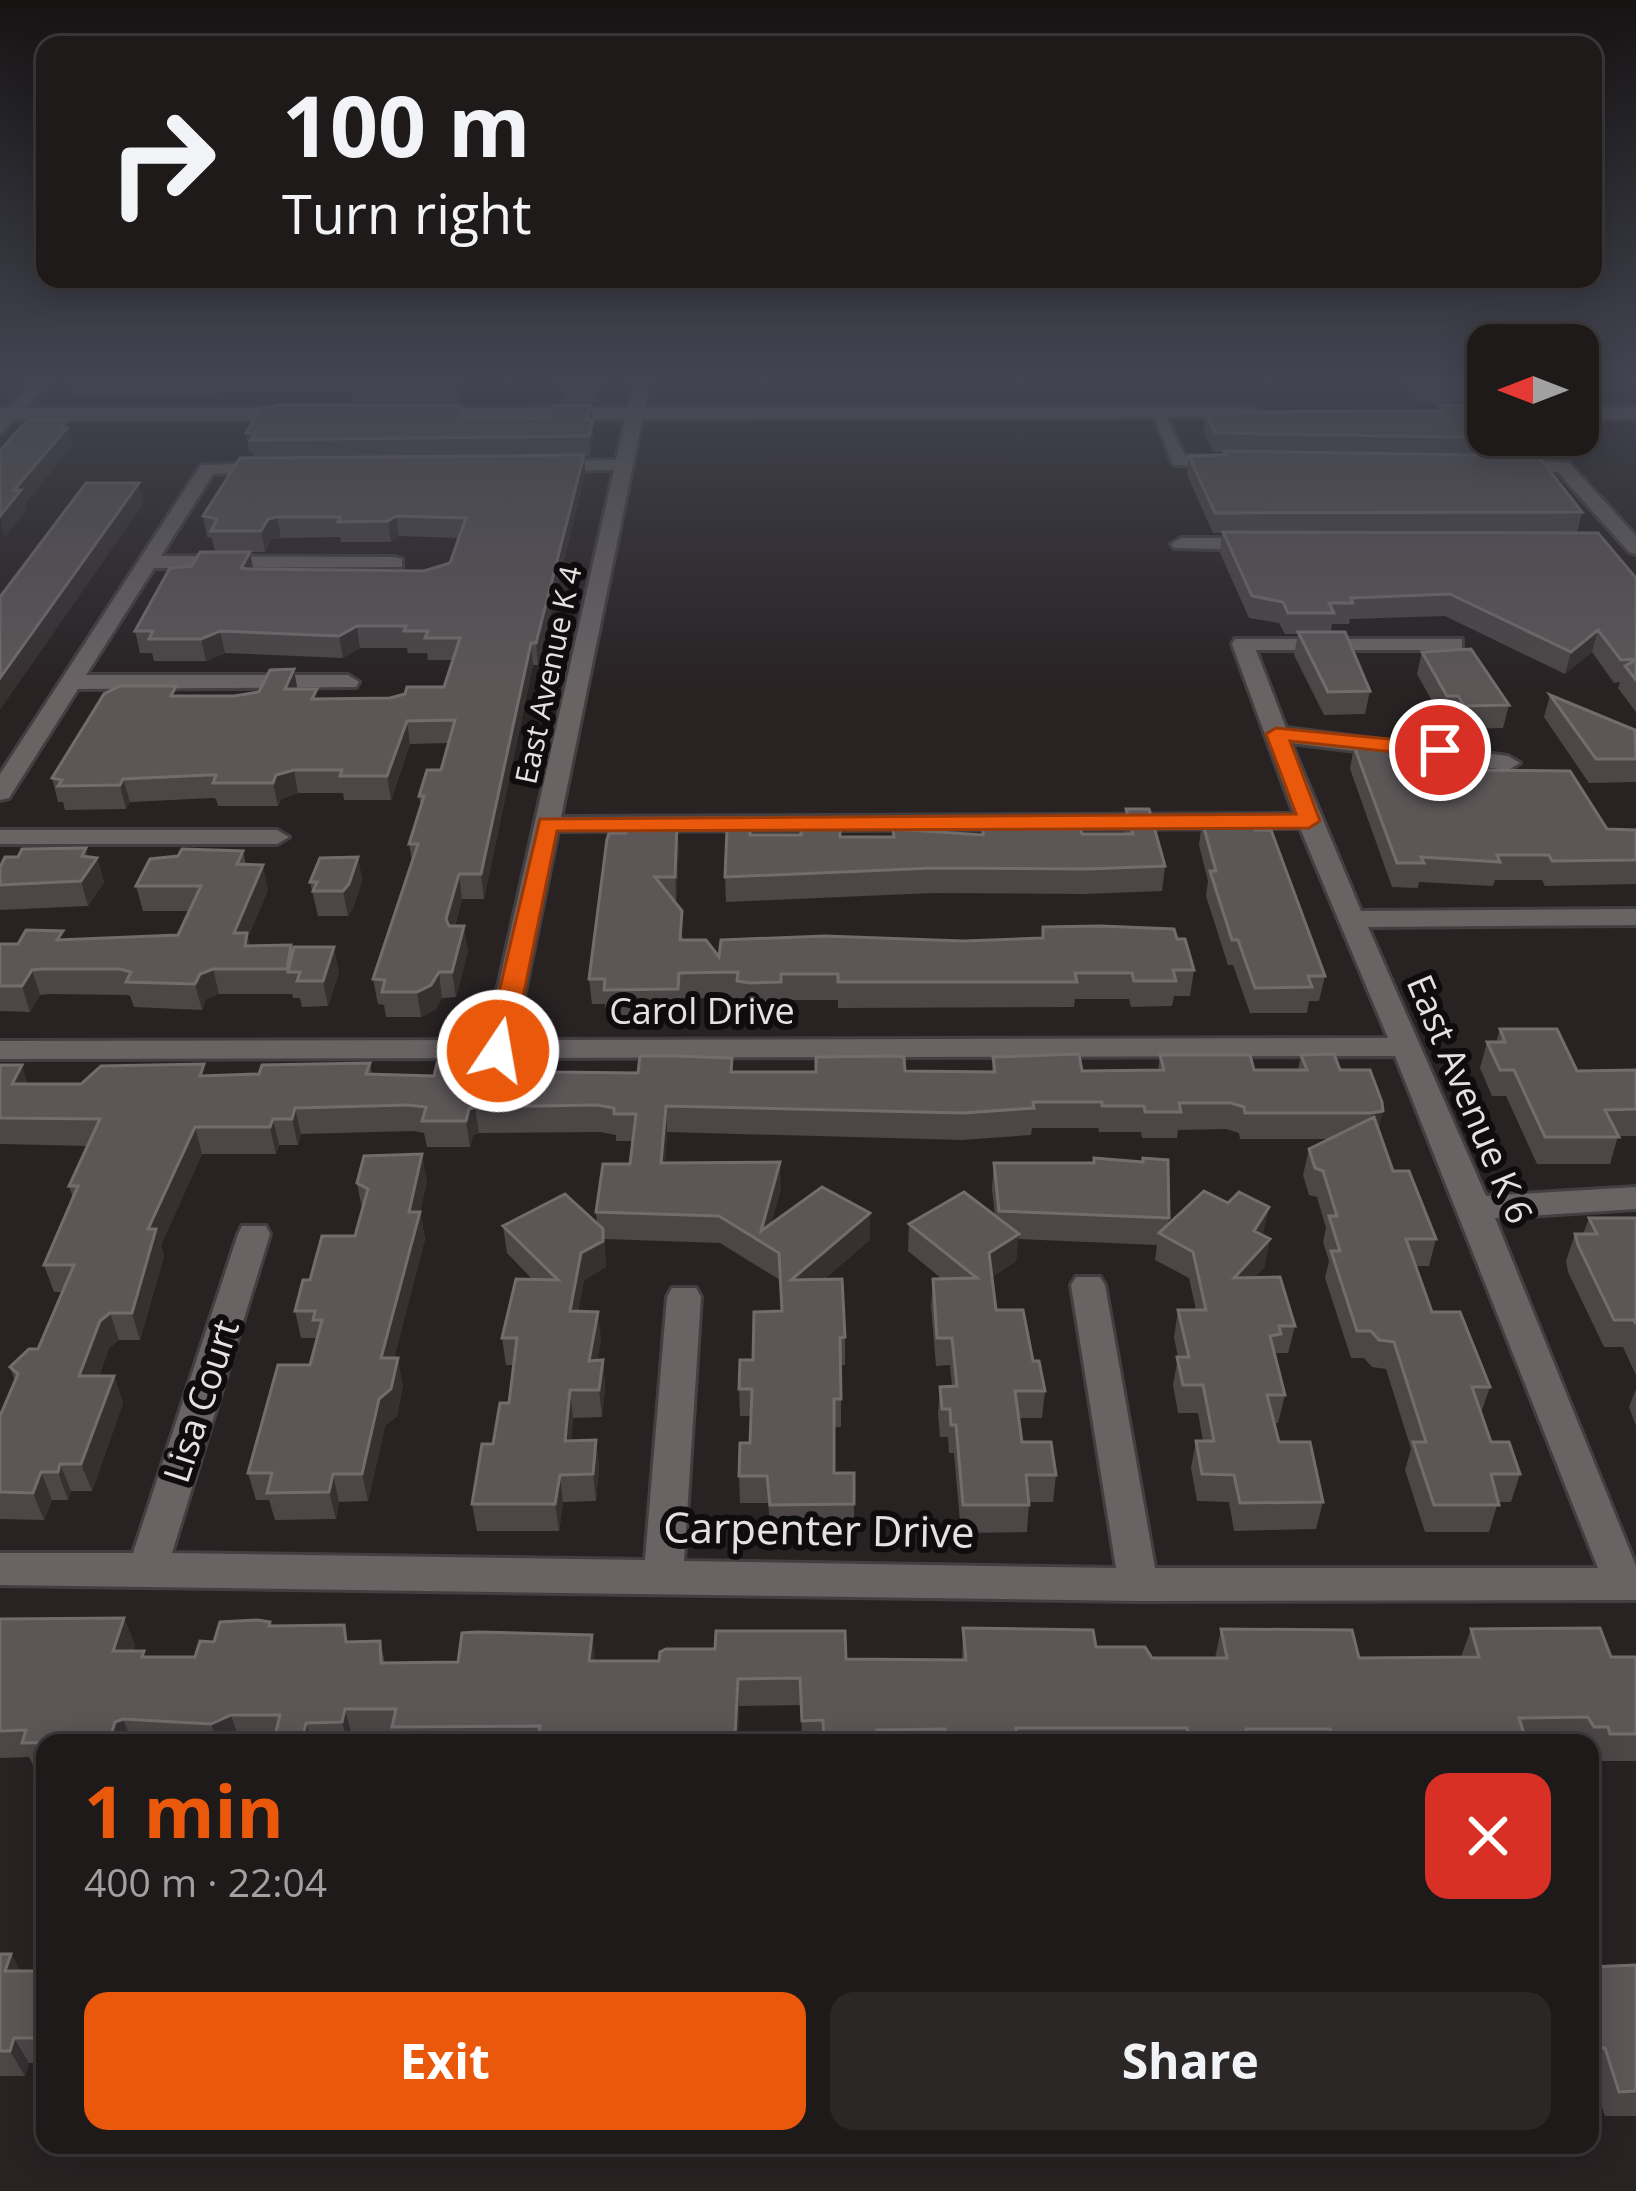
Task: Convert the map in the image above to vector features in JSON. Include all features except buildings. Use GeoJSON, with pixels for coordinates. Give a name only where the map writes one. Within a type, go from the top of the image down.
{"type":"FeatureCollection","features":[{"type":"Feature","properties":{"kind":"street"},"geometry":{"type":"LineString","coordinates":[[0,793],[198,483]]}},
{"type":"Feature","properties":{"kind":"street","name":"East Avenue K 4"},"geometry":{"type":"LineString","coordinates":[[498,1051],[621,483]]}},
{"type":"Feature","properties":{"kind":"street"},"geometry":{"type":"LineString","coordinates":[[1578,483],[1634,546]]}},
{"type":"Feature","properties":{"kind":"street"},"geometry":{"type":"LineString","coordinates":[[1608,543],[1634,546]]}},
{"type":"Feature","properties":{"kind":"street"},"geometry":{"type":"LineString","coordinates":[[1181,544],[1276,544]]}},
{"type":"Feature","properties":{"kind":"street"},"geometry":{"type":"LineString","coordinates":[[149,562],[394,563]]}},
{"type":"Feature","properties":{"kind":"street","name":"East Avenue K 6"},"geometry":{"type":"LineString","coordinates":[[1454,644],[1244,644],[1309,821],[1630,1584]]}},
{"type":"Feature","properties":{"kind":"street"},"geometry":{"type":"LineString","coordinates":[[72,682],[348,682]]}},
{"type":"Feature","properties":{"kind":"street"},"geometry":{"type":"LineString","coordinates":[[1276,734],[1508,763]]}},
{"type":"Feature","properties":{"kind":"street"},"geometry":{"type":"LineString","coordinates":[[548,824],[1309,821]]}},
{"type":"Feature","properties":{"kind":"street"},"geometry":{"type":"LineString","coordinates":[[0,837],[277,837]]}},
{"type":"Feature","properties":{"kind":"street"},"geometry":{"type":"LineString","coordinates":[[1350,919],[1636,917]]}},
{"type":"Feature","properties":{"kind":"street","name":"Carol Drive"},"geometry":{"type":"LineString","coordinates":[[0,1050],[1405,1047]]}},
{"type":"Feature","properties":{"kind":"street"},"geometry":{"type":"LineString","coordinates":[[1475,1208],[1636,1198]]}},
{"type":"Feature","properties":{"kind":"street","name":"Lisa Court"},"geometry":{"type":"LineString","coordinates":[[148,1568],[254,1234]]}},
{"type":"Feature","properties":{"kind":"street"},"geometry":{"type":"LineString","coordinates":[[1088,1285],[1138,1586]]}},
{"type":"Feature","properties":{"kind":"street"},"geometry":{"type":"LineString","coordinates":[[663,1574],[684,1297]]}},
{"type":"Feature","properties":{"kind":"street","name":"Carpenter Drive"},"geometry":{"type":"LineString","coordinates":[[0,1569],[663,1574],[1138,1586],[1630,1584]]}},
{"type":"Feature","properties":{"kind":"route"},"geometry":{"type":"LineString","coordinates":[[498,1051],[548,824],[1309,821],[1276,734],[1440,750]]}}]}
